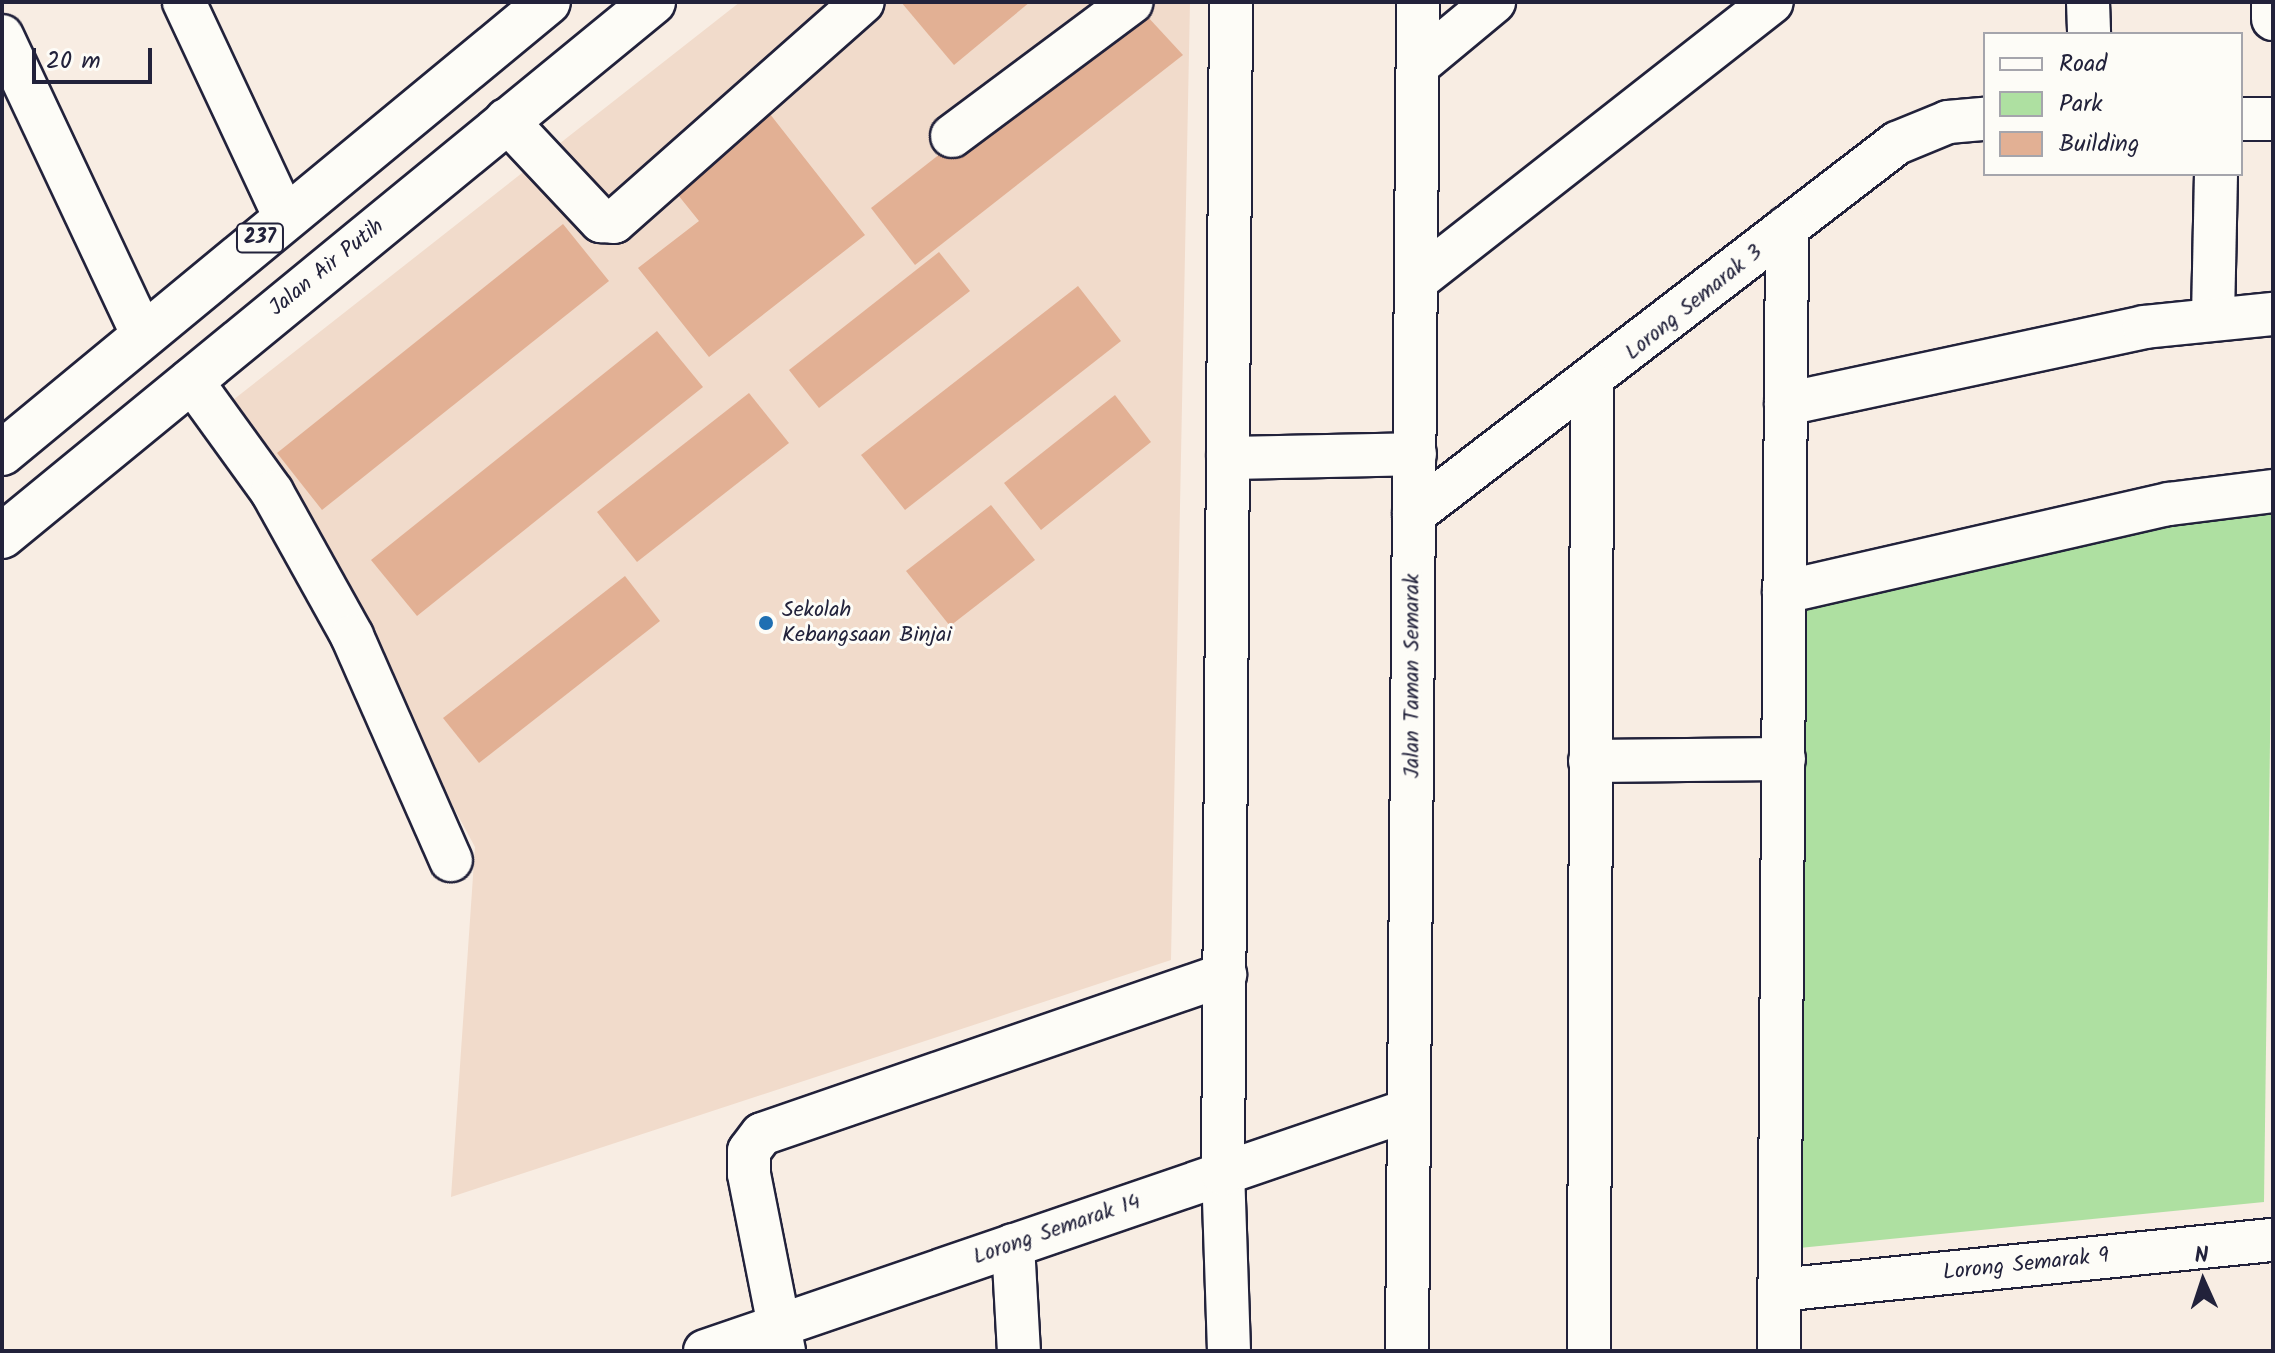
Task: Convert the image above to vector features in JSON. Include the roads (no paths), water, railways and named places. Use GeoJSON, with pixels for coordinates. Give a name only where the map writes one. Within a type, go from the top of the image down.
{"type":"FeatureCollection","features":[{"type":"Feature","properties":{"kind":"main road","name":"237"},"geometry":{"type":"LineString","coordinates":[[2,453],[141,332],[548,2]]}},
{"type":"Feature","properties":{"kind":"main road","name":"Jalan Air Putih"},"geometry":{"type":"LineString","coordinates":[[2,536],[653,2]]}},
{"type":"Feature","properties":{"kind":"street"},"geometry":{"type":"LineString","coordinates":[[184,2],[285,218]]}},
{"type":"Feature","properties":{"kind":"street"},"geometry":{"type":"LineString","coordinates":[[506,120],[601,221],[614,222],[863,2]]}},
{"type":"Feature","properties":{"kind":"street"},"geometry":{"type":"LineString","coordinates":[[952,136],[1132,2]]}},
{"type":"Feature","properties":{"kind":"street"},"geometry":{"type":"LineString","coordinates":[[1229,1351],[1223,1174],[1231,2]]}},
{"type":"Feature","properties":{"kind":"street","name":"Jalan Taman Semarak"},"geometry":{"type":"LineString","coordinates":[[1407,1351],[1418,2]]}},
{"type":"Feature","properties":{"kind":"street"},"geometry":{"type":"LineString","coordinates":[[1418,65],[1494,2]]}},
{"type":"Feature","properties":{"kind":"street"},"geometry":{"type":"LineString","coordinates":[[1416,281],[1772,2]]}},
{"type":"Feature","properties":{"kind":"street"},"geometry":{"type":"LineString","coordinates":[[2088,2],[2089,32]]}},
{"type":"Feature","properties":{"kind":"street"},"geometry":{"type":"LineString","coordinates":[[2273,2],[2273,19]]}},
{"type":"Feature","properties":{"kind":"street"},"geometry":{"type":"LineString","coordinates":[[2,36],[141,332]]}},
{"type":"Feature","properties":{"kind":"street","name":"Lorong Semarak 3"},"geometry":{"type":"LineString","coordinates":[[1414,514],[1592,385],[1787,227],[1897,143],[1948,122],[1983,119]]}},
{"type":"Feature","properties":{"kind":"street"},"geometry":{"type":"LineString","coordinates":[[2243,119],[2273,119]]}},
{"type":"Feature","properties":{"kind":"street"},"geometry":{"type":"LineString","coordinates":[[2213,317],[2216,176]]}},
{"type":"Feature","properties":{"kind":"street"},"geometry":{"type":"LineString","coordinates":[[1779,1351],[1787,227]]}},
{"type":"Feature","properties":{"kind":"street"},"geometry":{"type":"LineString","coordinates":[[1786,404],[2213,317],[2273,314]]}},
{"type":"Feature","properties":{"kind":"street"},"geometry":{"type":"LineString","coordinates":[[191,380],[272,492],[352,636],[451,860]]}},
{"type":"Feature","properties":{"kind":"street"},"geometry":{"type":"LineString","coordinates":[[1589,1351],[1592,385]]}},
{"type":"Feature","properties":{"kind":"street"},"geometry":{"type":"LineString","coordinates":[[1228,458],[1415,454]]}},
{"type":"Feature","properties":{"kind":"street"},"geometry":{"type":"LineString","coordinates":[[1784,592],[2169,504],[2273,491]]}},
{"type":"Feature","properties":{"kind":"street"},"geometry":{"type":"LineString","coordinates":[[1590,761],[1784,759]]}},
{"type":"Feature","properties":{"kind":"street"},"geometry":{"type":"LineString","coordinates":[[782,1338],[749,1174],[749,1151],[762,1134],[1225,975]]}},
{"type":"Feature","properties":{"kind":"street","name":"Lorong Semarak 14"},"geometry":{"type":"LineString","coordinates":[[705,1351],[782,1338],[1013,1245],[1409,1110]]}},
{"type":"Feature","properties":{"kind":"street","name":"Lorong Semarak 9"},"geometry":{"type":"LineString","coordinates":[[1779,1290],[2273,1240]]}},
{"type":"Feature","properties":{"kind":"street"},"geometry":{"type":"LineString","coordinates":[[1013,1245],[1019,1351]]}},
{"type":"Feature","properties":{"kind":"place","name":"Sekolah Kebangsaan Binjai"},"geometry":{"type":"Point","coordinates":[766,623]}}]}
